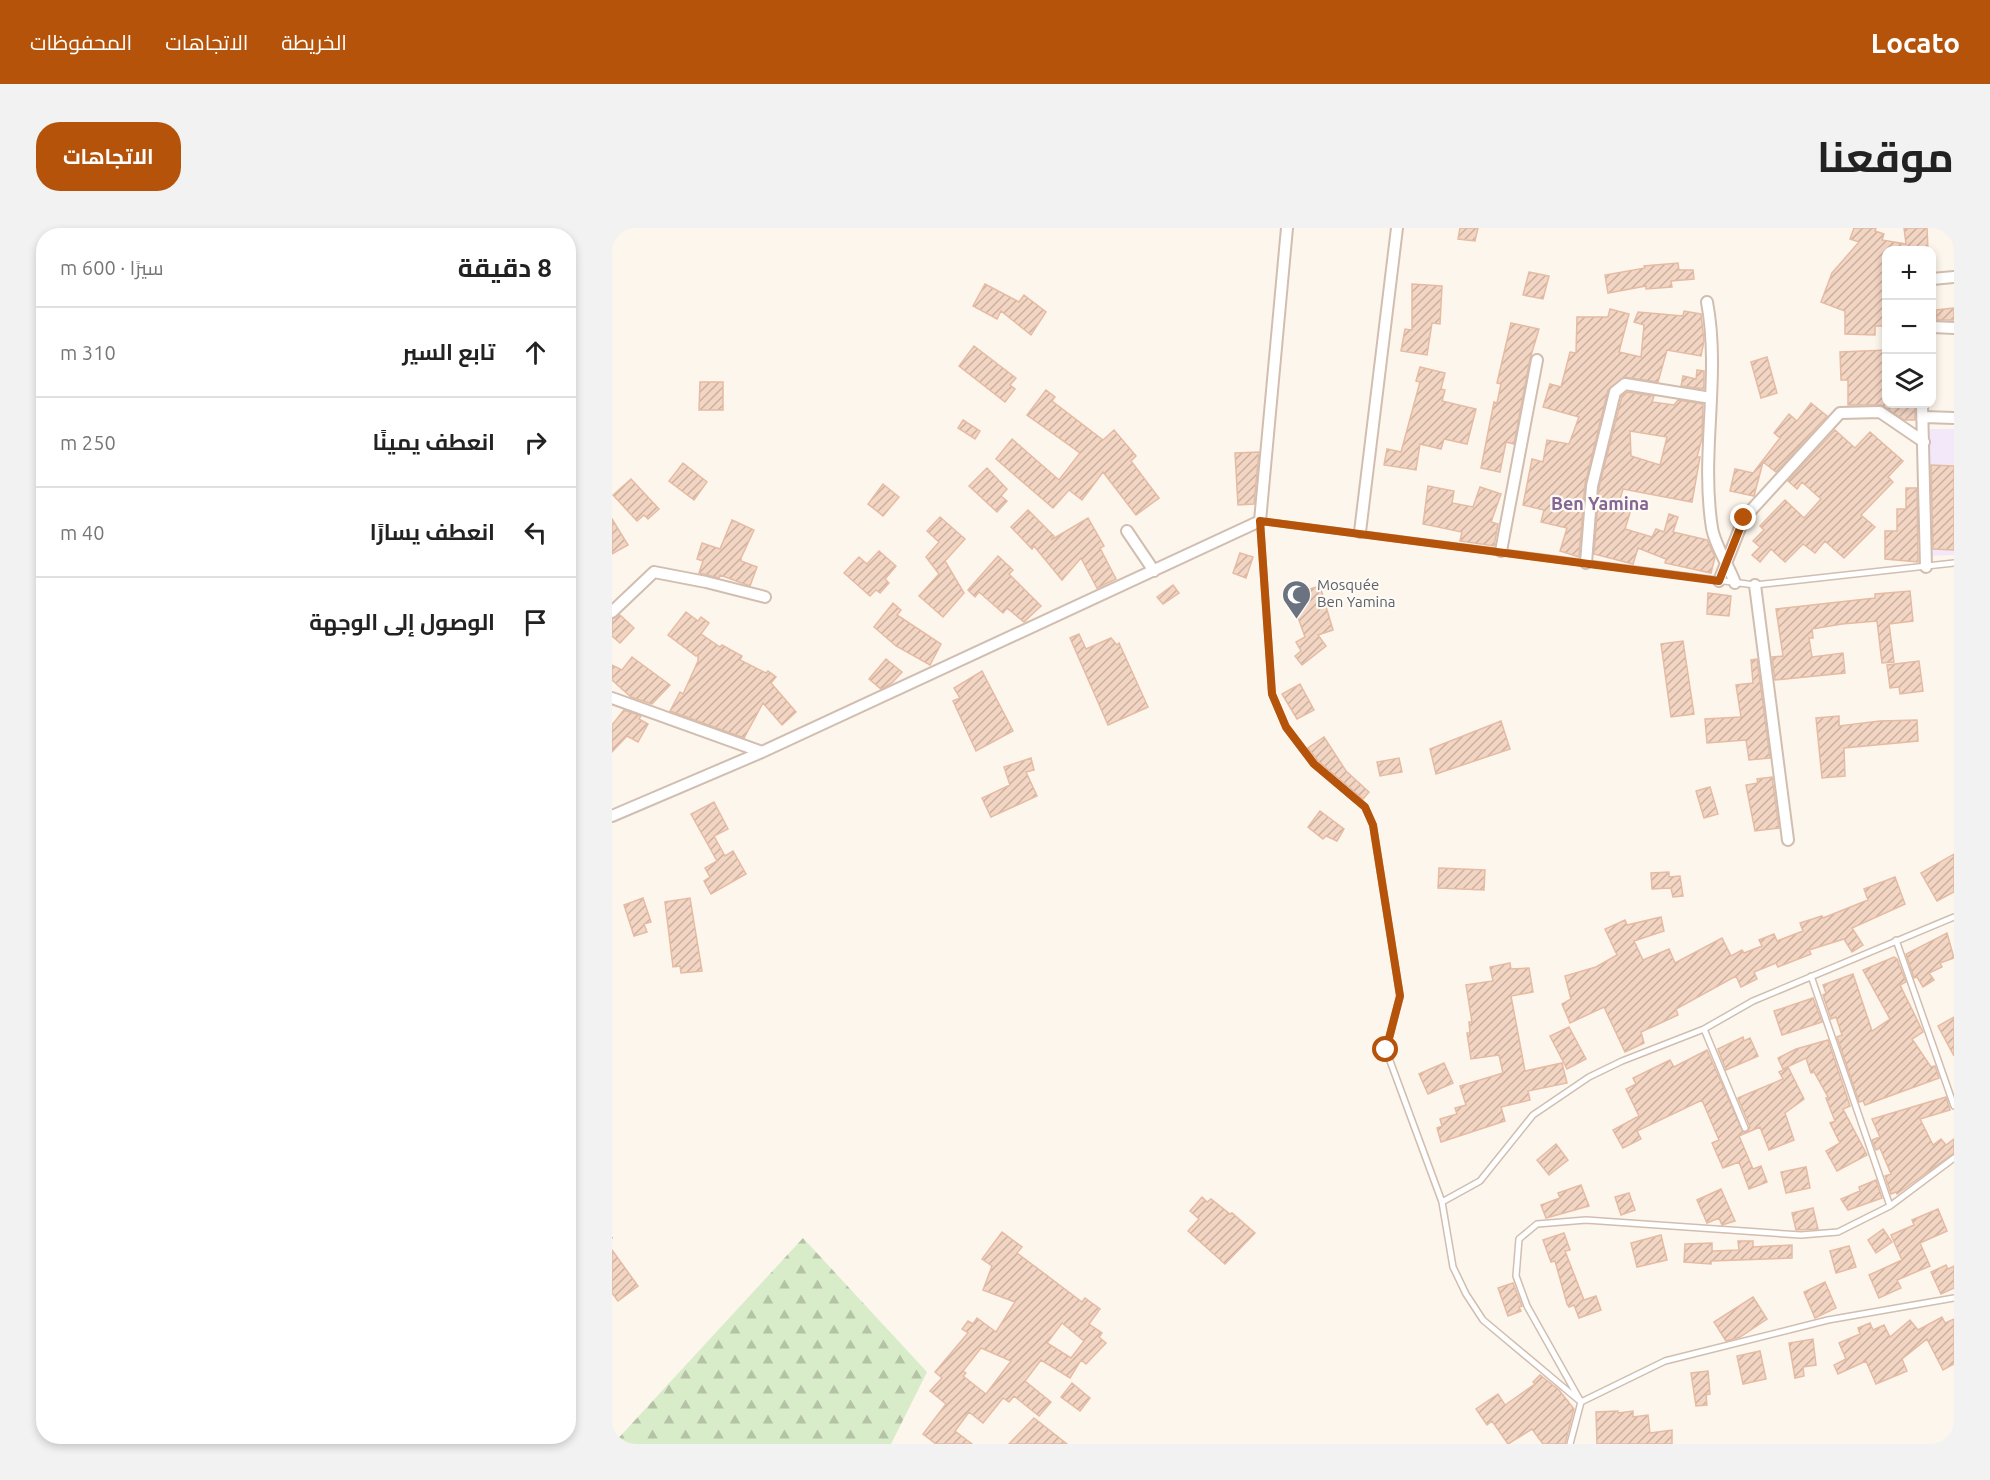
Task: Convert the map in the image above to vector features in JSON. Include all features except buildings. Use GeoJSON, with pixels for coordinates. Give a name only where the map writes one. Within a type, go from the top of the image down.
{"type":"FeatureCollection","features":[{"type":"Feature","properties":{"kind":"street"},"geometry":{"type":"LineString","coordinates":[[612,816],[762,752],[1260,521],[1287,228]]}},
{"type":"Feature","properties":{"kind":"street"},"geometry":{"type":"LineString","coordinates":[[1360,532],[1397,228]]}},
{"type":"Feature","properties":{"kind":"street"},"geometry":{"type":"LineString","coordinates":[[1936,279],[1954,277]]}},
{"type":"Feature","properties":{"kind":"street"},"geometry":{"type":"LineString","coordinates":[[1707,302],[1713,335],[1709,501],[1713,531],[1735,583]]}},
{"type":"Feature","properties":{"kind":"street"},"geometry":{"type":"LineString","coordinates":[[1936,327],[1954,327]]}},
{"type":"Feature","properties":{"kind":"street"},"geometry":{"type":"LineString","coordinates":[[1501,551],[1537,360]]}},
{"type":"Feature","properties":{"kind":"street"},"geometry":{"type":"LineString","coordinates":[[1586,563],[1592,486],[1615,392],[1625,384],[1711,398]]}},
{"type":"Feature","properties":{"kind":"street"},"geometry":{"type":"LineString","coordinates":[[1923,408],[1926,567]]}},
{"type":"Feature","properties":{"kind":"street"},"geometry":{"type":"LineString","coordinates":[[1719,581],[1744,518],[1840,413],[1880,412],[1923,442]]}},
{"type":"Feature","properties":{"kind":"street"},"geometry":{"type":"LineString","coordinates":[[1924,417],[1954,418]]}},
{"type":"Feature","properties":{"kind":"street"},"geometry":{"type":"LineString","coordinates":[[1127,531],[1154,571]]}},
{"type":"Feature","properties":{"kind":"street"},"geometry":{"type":"LineString","coordinates":[[612,612],[654,572],[765,597]]}},
{"type":"Feature","properties":{"kind":"street"},"geometry":{"type":"LineString","coordinates":[[1755,585],[1788,840]]}},
{"type":"Feature","properties":{"kind":"street"},"geometry":{"type":"LineString","coordinates":[[612,698],[762,752]]}},
{"type":"Feature","properties":{"kind":"lane"},"geometry":{"type":"LineString","coordinates":[[1581,1402],[1483,1320],[1466,1294],[1454,1267],[1442,1202],[1386,1050],[1400,996],[1373,825],[1365,807],[1314,764],[1286,727],[1272,694],[1260,521],[1360,532],[1755,585],[1954,563]]}},
{"type":"Feature","properties":{"kind":"lane"},"geometry":{"type":"LineString","coordinates":[[1442,1202],[1480,1181],[1533,1115],[1589,1077],[1622,1061],[1704,1029],[1752,1001],[1954,916]]}},
{"type":"Feature","properties":{"kind":"lane"},"geometry":{"type":"LineString","coordinates":[[1896,940],[1954,1106]]}},
{"type":"Feature","properties":{"kind":"lane"},"geometry":{"type":"LineString","coordinates":[[1811,976],[1890,1206]]}},
{"type":"Feature","properties":{"kind":"lane"},"geometry":{"type":"LineString","coordinates":[[1704,1029],[1745,1128]]}},
{"type":"Feature","properties":{"kind":"lane"},"geometry":{"type":"LineString","coordinates":[[1570,1444],[1581,1402],[1527,1306],[1516,1276],[1519,1239],[1536,1224],[1586,1220],[1801,1235],[1838,1232],[1890,1206],[1954,1158]]}},
{"type":"Feature","properties":{"kind":"lane"},"geometry":{"type":"LineString","coordinates":[[1581,1402],[1665,1361],[1828,1320],[1954,1298]]}},
{"type":"Feature","properties":{"kind":"shaded area"},"geometry":{"type":"Polygon","coordinates":[[[1930,429],[1954,429],[1954,555],[1927,556],[1930,429]]]}},
{"type":"Feature","properties":{"kind":"green space"},"geometry":{"type":"Polygon","coordinates":[[[803,1238],[927,1372],[891,1444],[613,1444],[803,1238]]]}},
{"type":"Feature","properties":{"kind":"place","name":"Mosquée Ben Yamina"},"geometry":{"type":"Point","coordinates":[1296,620]}},
{"type":"Feature","properties":{"kind":"district","name":"Ben Yamina"},"geometry":{"type":"Point","coordinates":[1600,504]}},
{"type":"Feature","properties":{"kind":"route"},"geometry":{"type":"LineString","coordinates":[[1386,1050],[1400,996],[1373,825],[1365,807],[1314,764],[1286,727],[1272,694],[1260,521],[1360,532],[1719,581],[1744,518]]}}]}
